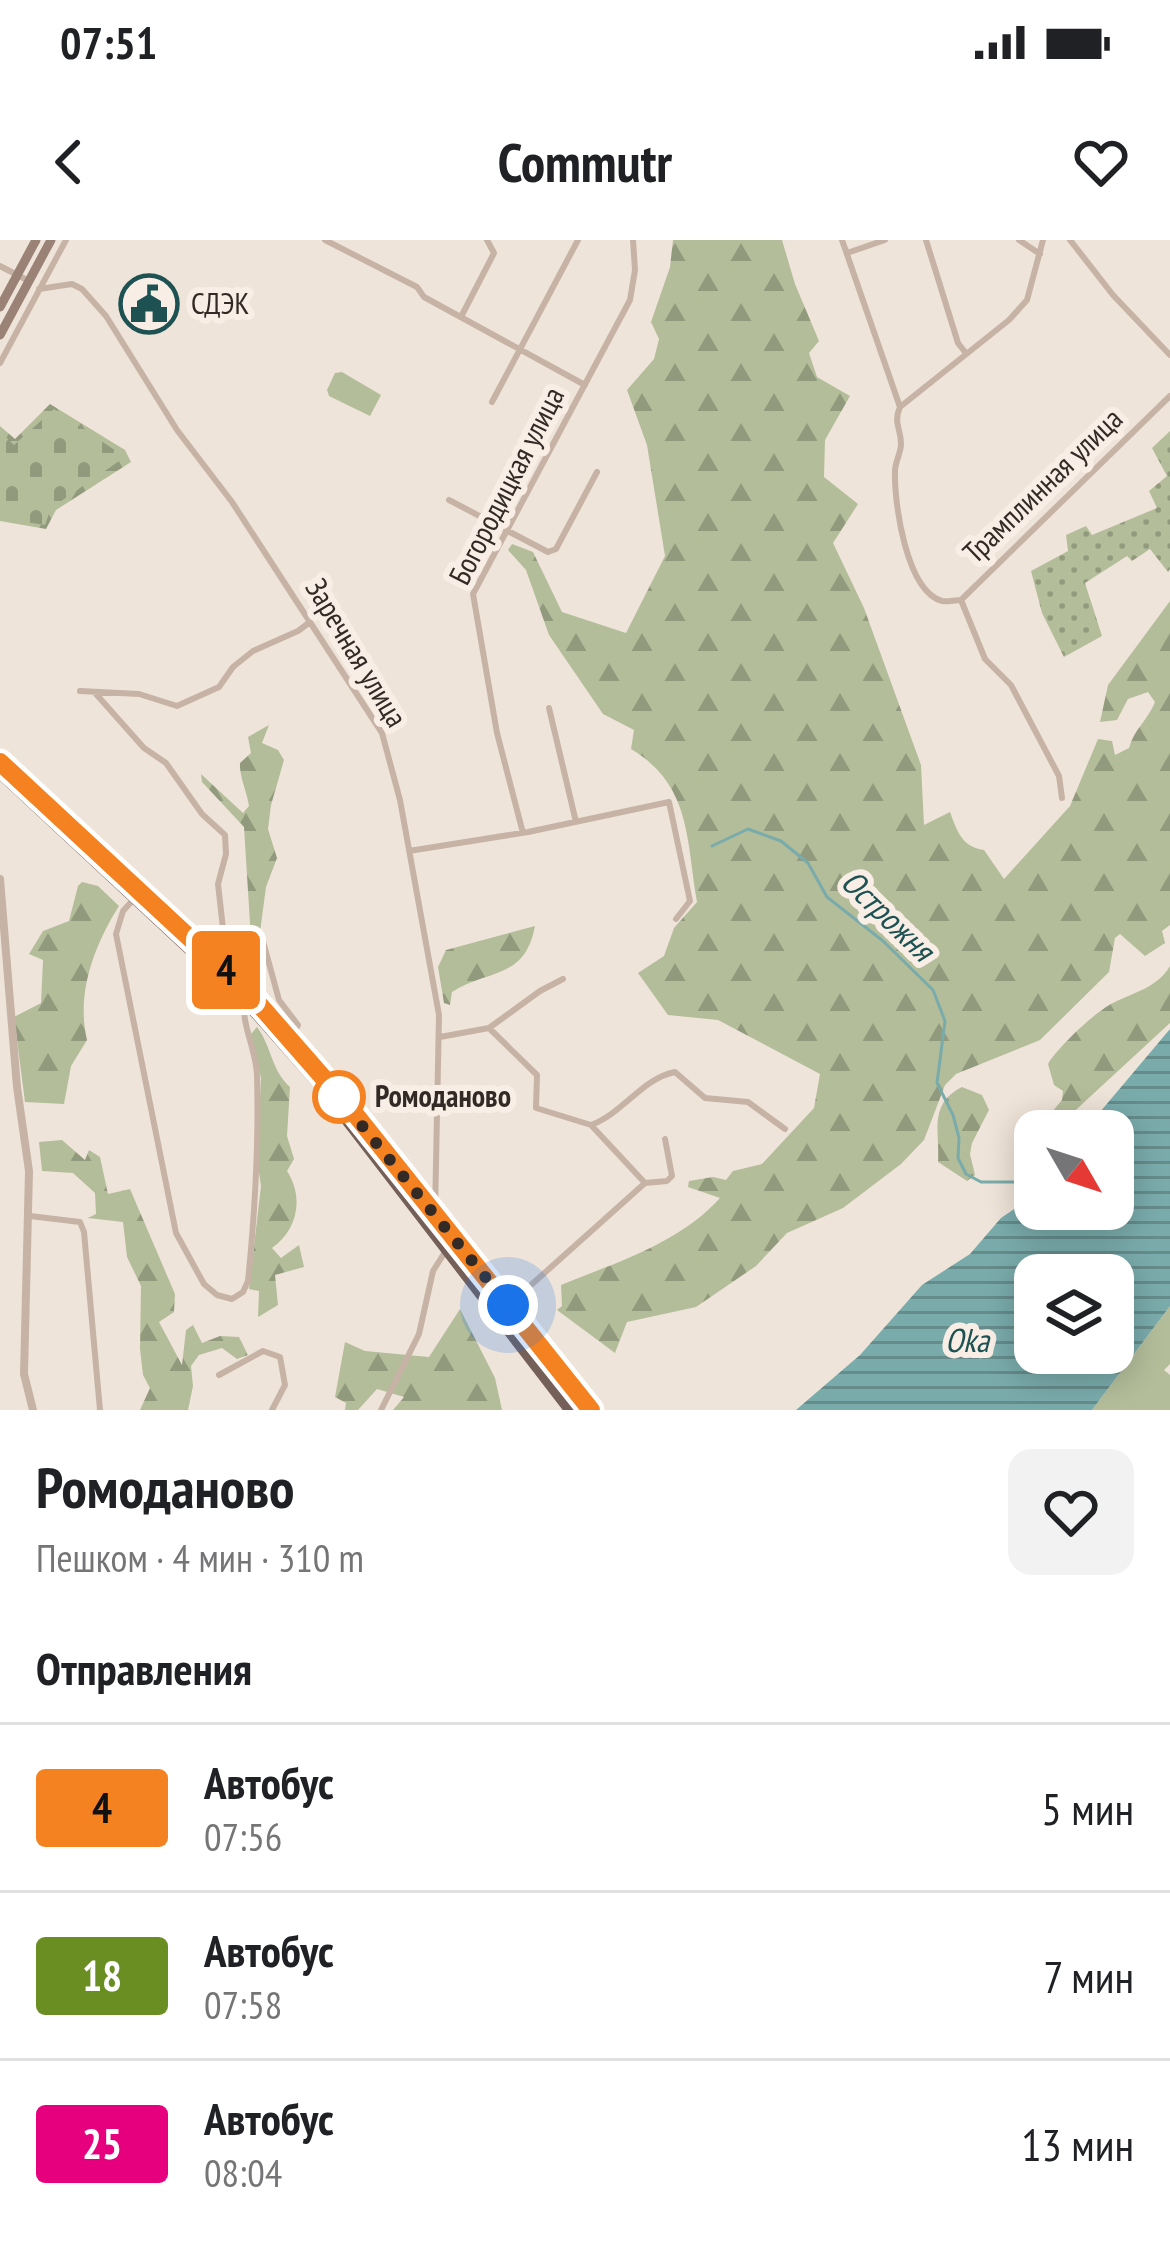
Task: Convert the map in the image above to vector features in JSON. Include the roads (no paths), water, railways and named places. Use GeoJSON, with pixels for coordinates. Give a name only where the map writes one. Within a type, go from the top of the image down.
{"type":"FeatureCollection","features":[{"type":"Feature","properties":{"kind":"main road"},"geometry":{"type":"LineString","coordinates":[[0,334],[36,240]]}},
{"type":"Feature","properties":{"kind":"main road"},"geometry":{"type":"LineString","coordinates":[[0,307],[51,240]]}},
{"type":"Feature","properties":{"kind":"main road"},"geometry":{"type":"LineString","coordinates":[[0,762],[229,973],[290,1040],[591,1410]]}},
{"type":"Feature","properties":{"kind":"main road"},"geometry":{"type":"LineString","coordinates":[[0,774],[244,1001],[322,1089],[569,1410]]}},
{"type":"Feature","properties":{"kind":"street"},"geometry":{"type":"LineString","coordinates":[[0,363],[66,240]]}},
{"type":"Feature","properties":{"kind":"street"},"geometry":{"type":"LineString","coordinates":[[325,240],[417,287],[424,297],[585,385]]}},
{"type":"Feature","properties":{"kind":"street"},"geometry":{"type":"LineString","coordinates":[[462,315],[494,253],[487,240]]}},
{"type":"Feature","properties":{"kind":"street"},"geometry":{"type":"LineString","coordinates":[[492,402],[578,240]]}},
{"type":"Feature","properties":{"kind":"street","name":"Богородицкая улица"},"geometry":{"type":"LineString","coordinates":[[523,833],[497,733],[473,594],[630,300],[633,240]]}},
{"type":"Feature","properties":{"kind":"street","name":"Трамплинная улица"},"geometry":{"type":"LineString","coordinates":[[842,240],[900,407],[895,421],[902,446],[895,466],[896,495],[910,557],[926,592],[942,601],[961,600],[1170,396]]}},
{"type":"Feature","properties":{"kind":"street"},"geometry":{"type":"LineString","coordinates":[[847,253],[885,240]]}},
{"type":"Feature","properties":{"kind":"street"},"geometry":{"type":"LineString","coordinates":[[926,240],[964,352]]}},
{"type":"Feature","properties":{"kind":"street"},"geometry":{"type":"LineString","coordinates":[[1019,240],[1040,254]]}},
{"type":"Feature","properties":{"kind":"street"},"geometry":{"type":"LineString","coordinates":[[900,407],[1009,320],[1027,300],[1042,240]]}},
{"type":"Feature","properties":{"kind":"street"},"geometry":{"type":"LineString","coordinates":[[1070,240],[1170,356]]}},
{"type":"Feature","properties":{"kind":"street"},"geometry":{"type":"LineString","coordinates":[[0,266],[23,278]]}},
{"type":"Feature","properties":{"kind":"street","name":"Заречная улица"},"geometry":{"type":"LineString","coordinates":[[39,289],[72,284],[92,299],[177,430],[232,502],[382,733],[427,942],[440,1037],[434,1216]]}},
{"type":"Feature","properties":{"kind":"street"},"geometry":{"type":"LineString","coordinates":[[449,500],[548,552],[556,549],[596,472]]}},
{"type":"Feature","properties":{"kind":"street"},"geometry":{"type":"LineString","coordinates":[[961,600],[985,659],[1020,700],[1059,776],[1062,798]]}},
{"type":"Feature","properties":{"kind":"street"},"geometry":{"type":"LineString","coordinates":[[80,691],[139,694],[177,706],[219,687],[253,651],[311,621]]}},
{"type":"Feature","properties":{"kind":"street"},"geometry":{"type":"LineString","coordinates":[[96,694],[144,748],[166,763],[202,814],[225,835],[226,854],[218,884],[229,973]]}},
{"type":"Feature","properties":{"kind":"street"},"geometry":{"type":"LineString","coordinates":[[549,708],[576,822]]}},
{"type":"Feature","properties":{"kind":"street"},"geometry":{"type":"LineString","coordinates":[[0,790],[15,787]]}},
{"type":"Feature","properties":{"kind":"street"},"geometry":{"type":"LineString","coordinates":[[409,851],[669,802],[690,901],[676,919]]}},
{"type":"Feature","properties":{"kind":"street"},"geometry":{"type":"LineString","coordinates":[[0,879],[30,1216],[24,1374],[33,1410]]}},
{"type":"Feature","properties":{"kind":"street"},"geometry":{"type":"LineString","coordinates":[[136,897],[123,911],[116,934],[176,1233],[204,1284],[232,1298],[243,1292],[248,1281],[258,1185],[254,1161],[256,1062],[243,1016],[244,1001]]}},
{"type":"Feature","properties":{"kind":"street"},"geometry":{"type":"LineString","coordinates":[[261,934],[279,1000],[298,1025],[290,1040]]}},
{"type":"Feature","properties":{"kind":"street"},"geometry":{"type":"LineString","coordinates":[[440,1037],[489,1028],[563,979]]}},
{"type":"Feature","properties":{"kind":"street"},"geometry":{"type":"LineString","coordinates":[[489,1028],[537,1075],[536,1108],[592,1125],[645,1183]]}},
{"type":"Feature","properties":{"kind":"street"},"geometry":{"type":"LineString","coordinates":[[592,1125],[609,1119],[656,1079],[675,1072],[706,1098],[748,1102],[785,1129]]}},
{"type":"Feature","properties":{"kind":"street"},"geometry":{"type":"LineString","coordinates":[[532,1285],[645,1183],[672,1176],[665,1138]]}},
{"type":"Feature","properties":{"kind":"street"},"geometry":{"type":"LineString","coordinates":[[415,1192],[425,1194],[436,1187]]}},
{"type":"Feature","properties":{"kind":"street"},"geometry":{"type":"LineString","coordinates":[[30,1216],[72,1219],[80,1222],[84,1232],[100,1410]]}},
{"type":"Feature","properties":{"kind":"street"},"geometry":{"type":"LineString","coordinates":[[381,1410],[419,1334],[433,1271],[447,1250]]}},
{"type":"Feature","properties":{"kind":"street"},"geometry":{"type":"LineString","coordinates":[[219,1375],[263,1351],[280,1357],[285,1384],[272,1410]]}},
{"type":"Feature","properties":{"kind":"water","name":"Oka"},"geometry":{"type":"Polygon","coordinates":[[[1170,1029],[1170,1306],[1134,1354],[1134,1254],[1014,1254],[1014,1374],[1119,1374],[1092,1410],[796,1410],[860,1355],[922,1285],[970,1254],[1014,1209],[1014,1230],[1134,1230],[1134,1110],[1102,1110],[1170,1029]]]}},
{"type":"Feature","properties":{"kind":"waterway","name":"Острожня"},"geometry":{"type":"LineString","coordinates":[[712,846],[748,829],[781,841],[808,863],[827,897],[883,941],[933,990],[945,1021],[937,1083],[953,1115],[958,1158],[966,1174],[981,1182],[1014,1182]]}},
{"type":"Feature","properties":{"kind":"place","name":"СДЭК"},"geometry":{"type":"Point","coordinates":[149,304]}},
{"type":"Feature","properties":{"kind":"place","name":"Ромоданово"},"geometry":{"type":"Point","coordinates":[339,1097]}}]}
